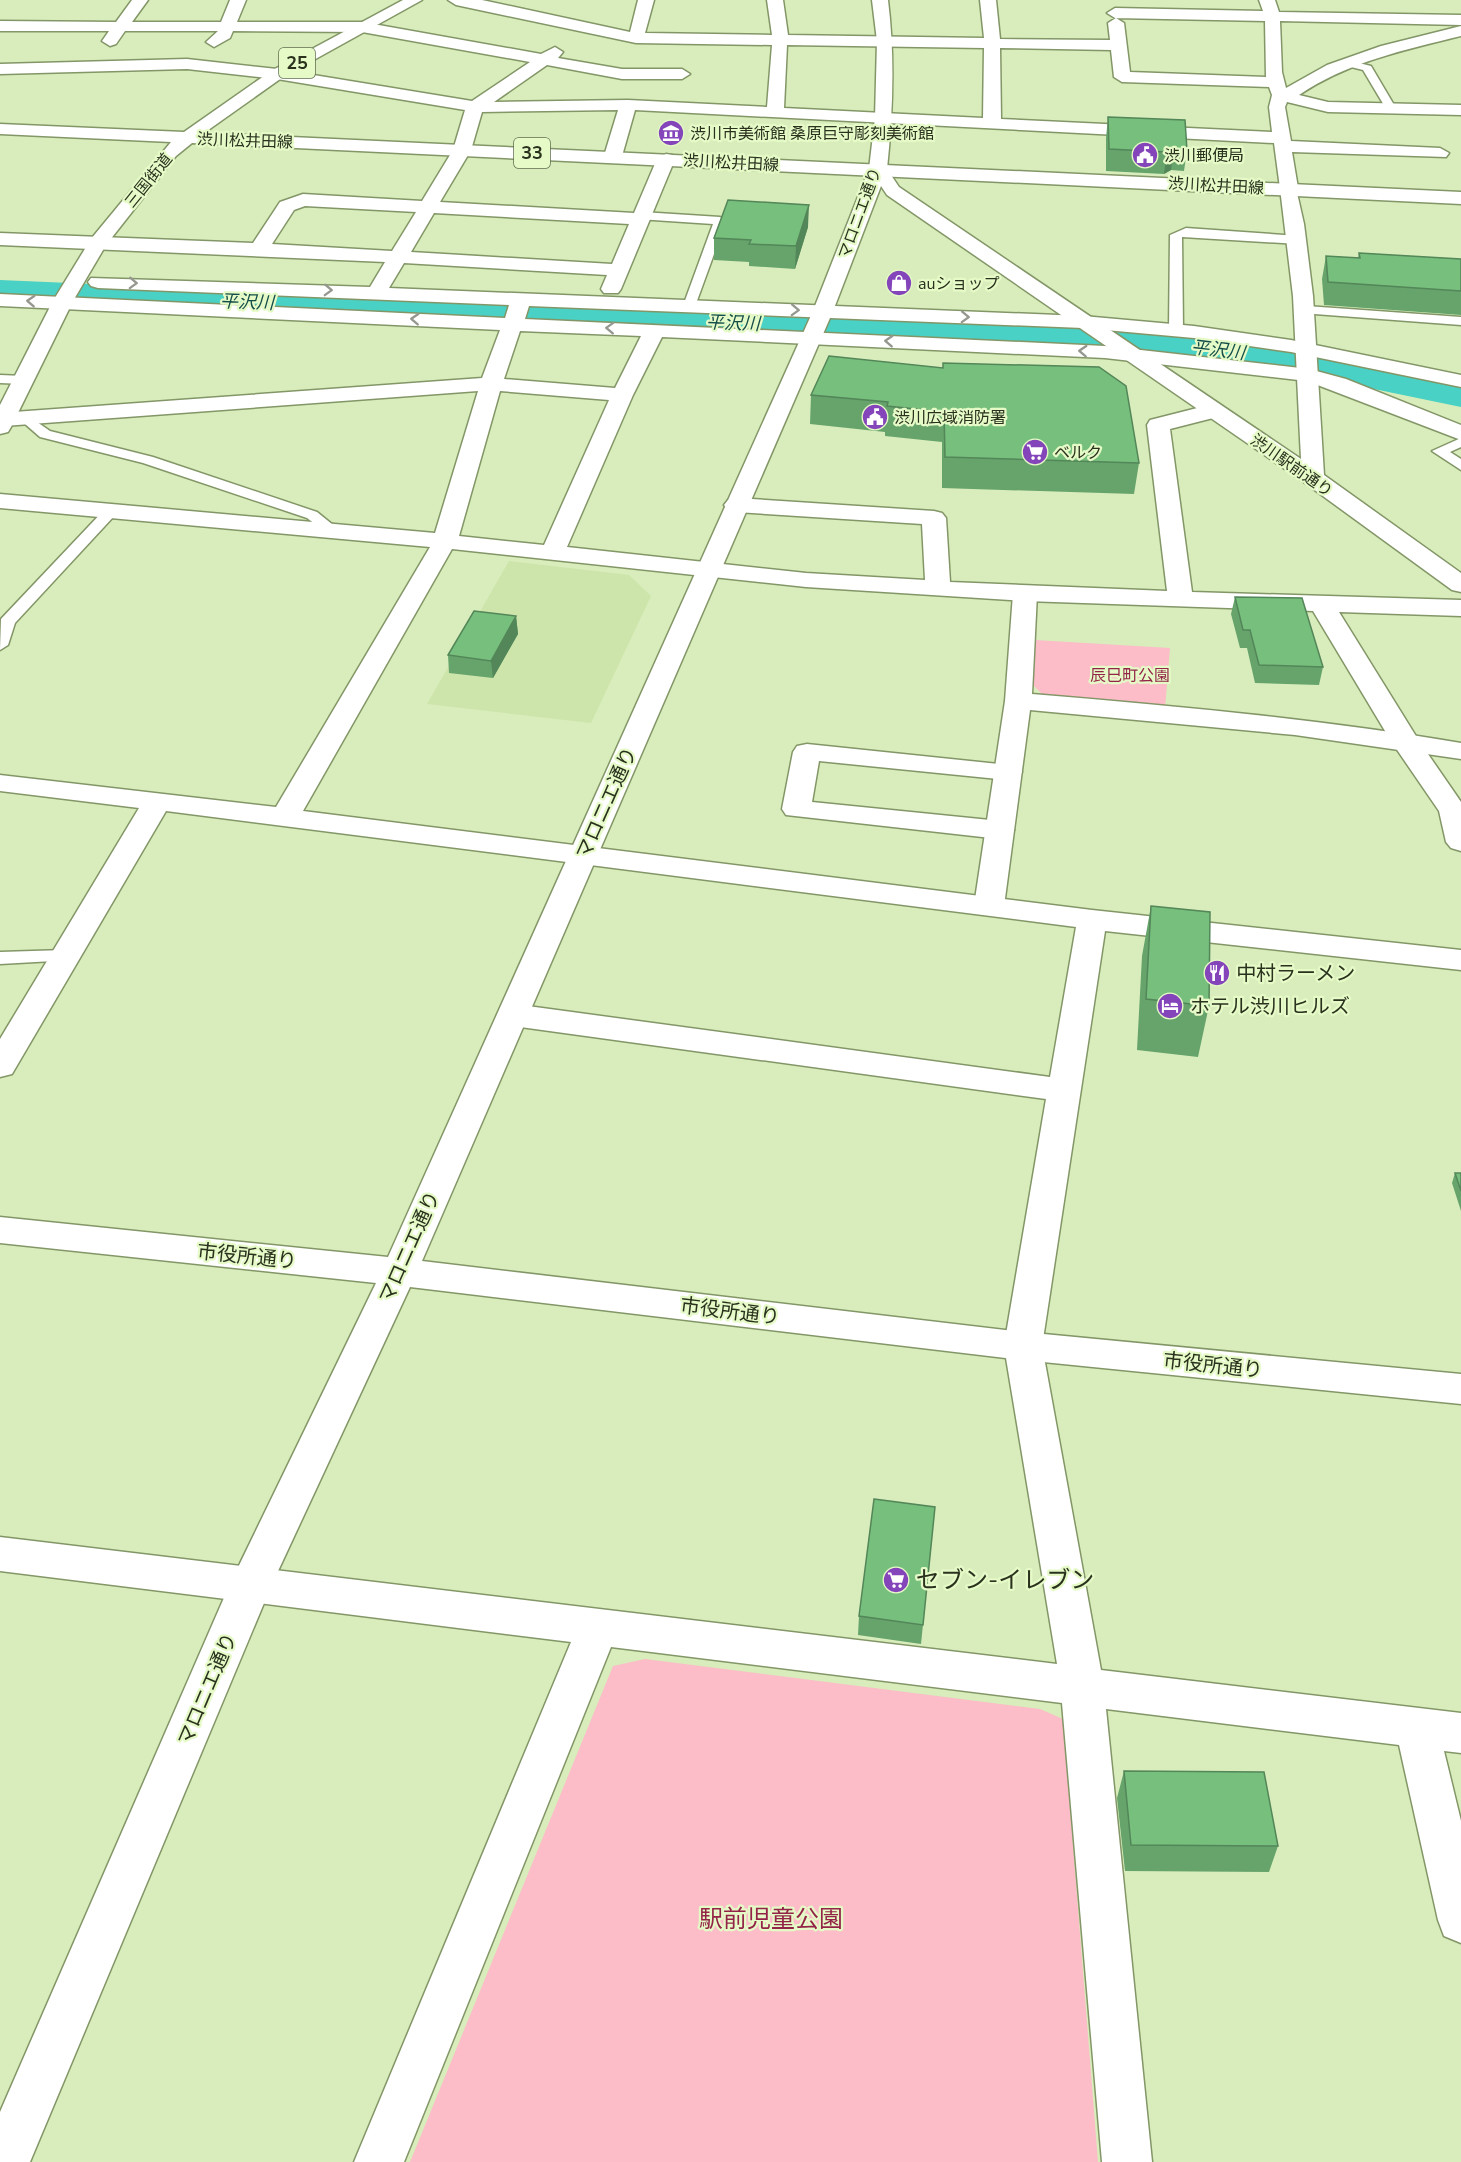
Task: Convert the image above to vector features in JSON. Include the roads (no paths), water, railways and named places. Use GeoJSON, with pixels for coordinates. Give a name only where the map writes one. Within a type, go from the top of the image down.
{"type":"FeatureCollection","features":[{"type":"Feature","properties":{"kind":"street"},"geometry":{"type":"LineString","coordinates":[[93,65],[140,0]]}},
{"type":"Feature","properties":{"kind":"street"},"geometry":{"type":"LineString","coordinates":[[187,64],[224,35],[238,0]]}},
{"type":"Feature","properties":{"kind":"street","name":"三国街道"},"geometry":{"type":"LineString","coordinates":[[9,421],[24,380],[65,290],[98,243],[170,152],[186,138],[278,74],[414,0]]}},
{"type":"Feature","properties":{"kind":"street"},"geometry":{"type":"LineString","coordinates":[[456,0],[512,9],[636,38],[682,74],[775,112],[1124,129],[1440,153]]}},
{"type":"Feature","properties":{"kind":"street"},"geometry":{"type":"LineString","coordinates":[[491,20],[528,0]]}},
{"type":"Feature","properties":{"kind":"street"},"geometry":{"type":"LineString","coordinates":[[636,38],[646,0]]}},
{"type":"Feature","properties":{"kind":"street"},"geometry":{"type":"LineString","coordinates":[[775,0],[780,38],[775,112]]}},
{"type":"Feature","properties":{"kind":"street","name":"マロニエ通り"},"geometry":{"type":"LineString","coordinates":[[4,2162],[251,1584],[399,1272],[817,324],[878,169],[884,118],[885,41],[880,0]]}},
{"type":"Feature","properties":{"kind":"street"},"geometry":{"type":"LineString","coordinates":[[988,0],[992,41],[992,124]]}},
{"type":"Feature","properties":{"kind":"street"},"geometry":{"type":"LineString","coordinates":[[1124,129],[1119,45],[1112,7],[1271,8],[1461,20]]}},
{"type":"Feature","properties":{"kind":"street"},"geometry":{"type":"LineString","coordinates":[[1271,8],[1277,107],[1299,240],[1306,310],[1313,478]]}},
{"type":"Feature","properties":{"kind":"street"},"geometry":{"type":"LineString","coordinates":[[0,26],[362,27],[450,41],[622,74],[682,74]]}},
{"type":"Feature","properties":{"kind":"street"},"geometry":{"type":"LineString","coordinates":[[377,292],[462,150],[475,107],[546,59],[586,28]]}},
{"type":"Feature","properties":{"kind":"street"},"geometry":{"type":"LineString","coordinates":[[450,41],[470,31]]}},
{"type":"Feature","properties":{"kind":"street"},"geometry":{"type":"LineString","coordinates":[[1122,77],[1294,91],[1310,79],[1347,63],[1387,49],[1461,31]]}},
{"type":"Feature","properties":{"kind":"street"},"geometry":{"type":"LineString","coordinates":[[0,69],[187,64],[278,74],[475,107],[628,105],[682,74],[780,38],[1119,45]]}},
{"type":"Feature","properties":{"kind":"street"},"geometry":{"type":"LineString","coordinates":[[1277,88],[1328,107],[1461,110]]}},
{"type":"Feature","properties":{"kind":"street"},"geometry":{"type":"LineString","coordinates":[[613,156],[628,105]]}},
{"type":"Feature","properties":{"kind":"street","name":"渋川松井田線"},"geometry":{"type":"LineString","coordinates":[[0,129],[613,156],[1461,198]]}},
{"type":"Feature","properties":{"kind":"street"},"geometry":{"type":"LineString","coordinates":[[605,302],[666,159]]}},
{"type":"Feature","properties":{"kind":"street"},"geometry":{"type":"LineString","coordinates":[[878,169],[892,191],[1086,325]]}},
{"type":"Feature","properties":{"kind":"street"},"geometry":{"type":"LineString","coordinates":[[260,249],[287,206],[303,200],[641,217]]}},
{"type":"Feature","properties":{"kind":"street"},"geometry":{"type":"LineString","coordinates":[[0,239],[400,256],[619,270]]}},
{"type":"Feature","properties":{"kind":"street"},"geometry":{"type":"LineString","coordinates":[[194,308],[210,286]]}},
{"type":"Feature","properties":{"kind":"street"},"geometry":{"type":"LineString","coordinates":[[0,300],[65,290],[210,286],[377,292],[655,330],[817,324],[1086,325],[1176,330],[1308,362],[1338,384],[1461,432]]}},
{"type":"Feature","properties":{"kind":"street"},"geometry":{"type":"LineString","coordinates":[[65,290],[194,308],[517,312],[605,302],[689,306],[817,324],[1126,352],[1308,362],[1461,381]]}},
{"type":"Feature","properties":{"kind":"street"},"geometry":{"type":"LineString","coordinates":[[285,816],[445,541],[491,384],[517,312]]}},
{"type":"Feature","properties":{"kind":"street","name":"渋川駅前通り"},"geometry":{"type":"LineString","coordinates":[[1086,325],[1313,478],[1461,585]]}},
{"type":"Feature","properties":{"kind":"street"},"geometry":{"type":"LineString","coordinates":[[554,552],[622,394],[655,330]]}},
{"type":"Feature","properties":{"kind":"street"},"geometry":{"type":"LineString","coordinates":[[9,421],[491,384],[622,394]]}},
{"type":"Feature","properties":{"kind":"street"},"geometry":{"type":"LineString","coordinates":[[1180,597],[1158,425],[1213,411]]}},
{"type":"Feature","properties":{"kind":"street"},"geometry":{"type":"LineString","coordinates":[[0,501],[330,529],[806,580],[1025,594],[1180,597],[1461,608]]}},
{"type":"Feature","properties":{"kind":"street"},"geometry":{"type":"LineString","coordinates":[[736,505],[934,518],[938,589]]}},
{"type":"Feature","properties":{"kind":"street"},"geometry":{"type":"LineString","coordinates":[[989,906],[1018,701],[1025,594]]}},
{"type":"Feature","properties":{"kind":"street"},"geometry":{"type":"LineString","coordinates":[[1321,603],[1405,741],[1453,811],[1461,843]]}},
{"type":"Feature","properties":{"kind":"street"},"geometry":{"type":"LineString","coordinates":[[1018,701],[1197,716],[1405,741],[1461,751]]}},
{"type":"Feature","properties":{"kind":"street"},"geometry":{"type":"LineString","coordinates":[[1000,831],[796,808],[807,752],[1008,772]]}},
{"type":"Feature","properties":{"kind":"street"},"geometry":{"type":"LineString","coordinates":[[0,783],[285,816],[1092,920],[1461,960]]}},
{"type":"Feature","properties":{"kind":"street"},"geometry":{"type":"LineString","coordinates":[[0,1066],[157,802]]}},
{"type":"Feature","properties":{"kind":"street"},"geometry":{"type":"LineString","coordinates":[[1092,920],[1023,1346],[1082,1685],[1127,2162]]}},
{"type":"Feature","properties":{"kind":"street"},"geometry":{"type":"LineString","coordinates":[[513,1015],[1064,1090]]}},
{"type":"Feature","properties":{"kind":"street","name":"市役所通り"},"geometry":{"type":"LineString","coordinates":[[0,1230],[399,1272],[1023,1346],[1461,1389]]}},
{"type":"Feature","properties":{"kind":"street"},"geometry":{"type":"LineString","coordinates":[[0,1554],[1461,1733]]}},
{"type":"Feature","properties":{"kind":"street"},"geometry":{"type":"LineString","coordinates":[[379,2162],[598,1628]]}},
{"type":"Feature","properties":{"kind":"street"},"geometry":{"type":"LineString","coordinates":[[1417,1728],[1461,1920]]}},
{"type":"Feature","properties":{"kind":"lane"},"geometry":{"type":"LineString","coordinates":[[1347,63],[1367,68],[1392,110]]}},
{"type":"Feature","properties":{"kind":"lane"},"geometry":{"type":"LineString","coordinates":[[641,217],[720,221],[689,306]]}},
{"type":"Feature","properties":{"kind":"lane"},"geometry":{"type":"LineString","coordinates":[[1176,330],[1176,235],[1186,232],[1299,240]]}},
{"type":"Feature","properties":{"kind":"lane"},"geometry":{"type":"LineString","coordinates":[[1306,310],[1461,321]]}},
{"type":"Feature","properties":{"kind":"lane"},"geometry":{"type":"LineString","coordinates":[[0,379],[24,380]]}},
{"type":"Feature","properties":{"kind":"lane"},"geometry":{"type":"LineString","coordinates":[[9,421],[45,434],[148,460],[312,515],[330,529]]}},
{"type":"Feature","properties":{"kind":"lane"},"geometry":{"type":"LineString","coordinates":[[1461,442],[1439,451],[1461,466]]}},
{"type":"Feature","properties":{"kind":"lane"},"geometry":{"type":"LineString","coordinates":[[0,645],[7,622],[111,511]]}},
{"type":"Feature","properties":{"kind":"lane"},"geometry":{"type":"LineString","coordinates":[[0,958],[65,956]]}},
{"type":"Feature","properties":{"kind":"waterway","name":"平沢川"},"geometry":{"type":"LineString","coordinates":[[0,292],[1151,341],[1282,358],[1461,394]]}},
{"type":"Feature","properties":{"kind":"place","name":"渋川市美術館 桑原巨守彫刻美術館"},"geometry":{"type":"Point","coordinates":[671,133]}},
{"type":"Feature","properties":{"kind":"place","name":"渋川郵便局"},"geometry":{"type":"Point","coordinates":[1145,155]}},
{"type":"Feature","properties":{"kind":"place","name":"auショップ"},"geometry":{"type":"Point","coordinates":[899,283]}},
{"type":"Feature","properties":{"kind":"place","name":"渋川広域消防署"},"geometry":{"type":"Point","coordinates":[875,417]}},
{"type":"Feature","properties":{"kind":"place","name":"ベルク"},"geometry":{"type":"Point","coordinates":[1035,452]}},
{"type":"Feature","properties":{"kind":"place","name":"中村ラーメン"},"geometry":{"type":"Point","coordinates":[1217,973]}},
{"type":"Feature","properties":{"kind":"place","name":"ホテル渋川ヒルズ"},"geometry":{"type":"Point","coordinates":[1170,1006]}},
{"type":"Feature","properties":{"kind":"place","name":"セブン-イレブン"},"geometry":{"type":"Point","coordinates":[896,1580]}},
{"type":"Feature","properties":{"kind":"park label","name":"辰巳町公園"},"geometry":{"type":"Point","coordinates":[1130,675]}},
{"type":"Feature","properties":{"kind":"park label","name":"駅前児童公園"},"geometry":{"type":"Point","coordinates":[771,1919]}}]}
